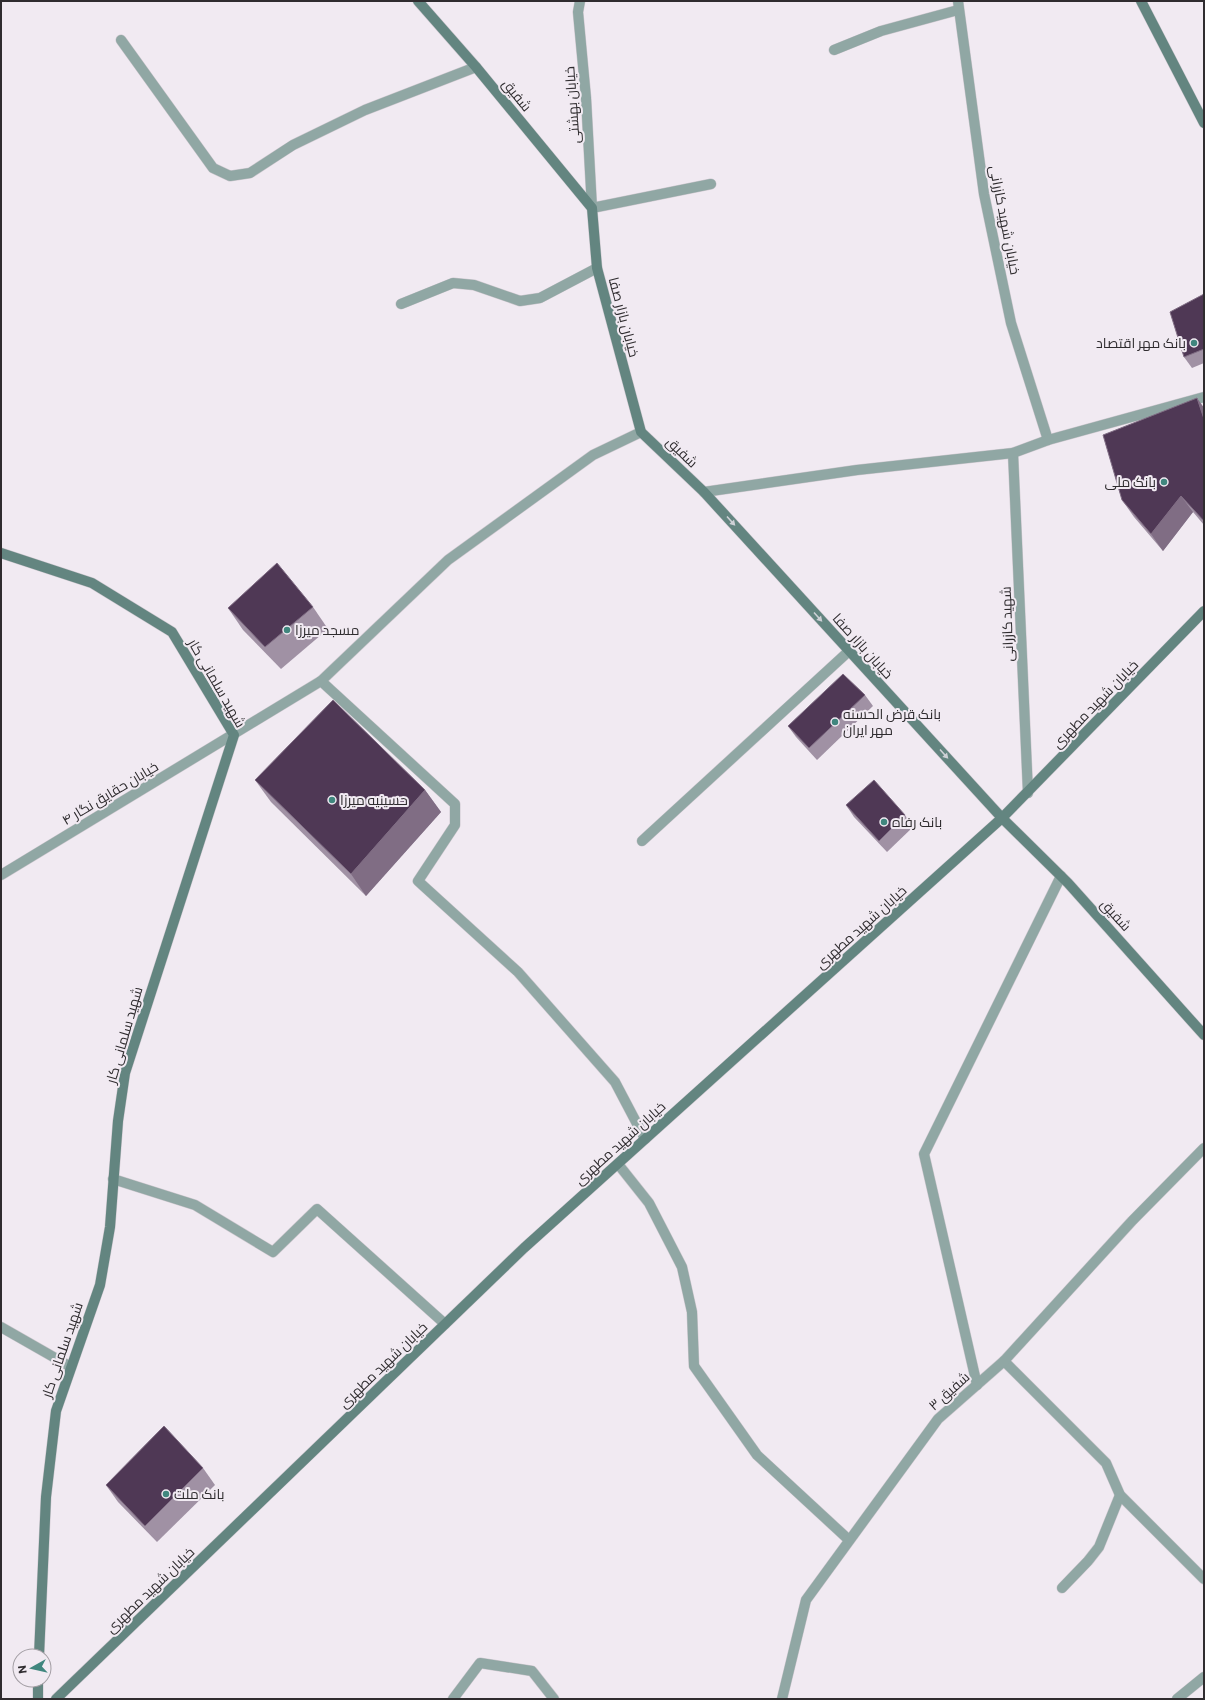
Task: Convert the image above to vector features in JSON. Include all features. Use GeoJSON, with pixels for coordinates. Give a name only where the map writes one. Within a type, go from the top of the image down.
{"type":"FeatureCollection","features":[{"type":"Feature","properties":{"kind":"street","name":"شفیق"},"geometry":{"type":"LineString","coordinates":[[418,1],[476,66],[592,208]]}},
{"type":"Feature","properties":{"kind":"street","name":"خیابان بهشتی"},"geometry":{"type":"LineString","coordinates":[[580,1],[578,12],[586,98],[592,208]]}},
{"type":"Feature","properties":{"kind":"street"},"geometry":{"type":"LineString","coordinates":[[1141,1],[1204,123]]}},
{"type":"Feature","properties":{"kind":"street"},"geometry":{"type":"LineString","coordinates":[[834,50],[881,31],[958,5]]}},
{"type":"Feature","properties":{"kind":"street","name":"خیابان شهید کازرانی"},"geometry":{"type":"LineString","coordinates":[[958,5],[984,194],[1011,323],[1048,440]]}},
{"type":"Feature","properties":{"kind":"street"},"geometry":{"type":"LineString","coordinates":[[121,40],[213,168],[230,176],[250,173],[293,145],[365,110],[476,66]]}},
{"type":"Feature","properties":{"kind":"street"},"geometry":{"type":"LineString","coordinates":[[592,208],[711,184]]}},
{"type":"Feature","properties":{"kind":"street","name":"خیابان بازار صفا"},"geometry":{"type":"LineString","coordinates":[[592,208],[597,268],[641,432]]}},
{"type":"Feature","properties":{"kind":"street"},"geometry":{"type":"LineString","coordinates":[[401,304],[454,283],[474,286],[520,301],[540,298],[597,268]]}},
{"type":"Feature","properties":{"kind":"street"},"geometry":{"type":"LineString","coordinates":[[704,492],[857,470],[1014,453],[1048,440],[1204,397]]}},
{"type":"Feature","properties":{"kind":"street","name":"شفیق"},"geometry":{"type":"LineString","coordinates":[[641,432],[704,492]]}},
{"type":"Feature","properties":{"kind":"street","name":"خیابان حقایق نگار ۴"},"geometry":{"type":"LineString","coordinates":[[1,875],[321,681],[448,560],[593,455],[641,432]]}},
{"type":"Feature","properties":{"kind":"street","name":"شهید کازرانی"},"geometry":{"type":"LineString","coordinates":[[1014,453],[1028,793]]}},
{"type":"Feature","properties":{"kind":"street","name":"خیابان بازار صفا"},"geometry":{"type":"LineString","coordinates":[[704,492],[1002,818]]}},
{"type":"Feature","properties":{"kind":"street","name":"شهید سلمانی کار"},"geometry":{"type":"LineString","coordinates":[[1,553],[92,583],[172,632],[234,735],[125,1073],[118,1121],[110,1227],[100,1285],[56,1411],[46,1489],[39,1648]]}},
{"type":"Feature","properties":{"kind":"street","name":"خیابان شهید مطهری"},"geometry":{"type":"LineString","coordinates":[[56,1699],[524,1248],[1002,818],[1204,611]]}},
{"type":"Feature","properties":{"kind":"street"},"geometry":{"type":"LineString","coordinates":[[642,842],[849,651]]}},
{"type":"Feature","properties":{"kind":"street"},"geometry":{"type":"LineString","coordinates":[[321,681],[455,804],[455,825],[418,881],[518,972],[615,1082],[646,1139]]}},
{"type":"Feature","properties":{"kind":"street","name":"شفیق"},"geometry":{"type":"LineString","coordinates":[[1002,818],[1061,876],[1204,1035]]}},
{"type":"Feature","properties":{"kind":"street"},"geometry":{"type":"LineString","coordinates":[[977,1385],[924,1154],[1061,876]]}},
{"type":"Feature","properties":{"kind":"street","name":"شفیق ۳"},"geometry":{"type":"LineString","coordinates":[[782,1699],[806,1600],[938,1418],[1004,1361],[1132,1220],[1204,1148]]}},
{"type":"Feature","properties":{"kind":"street"},"geometry":{"type":"LineString","coordinates":[[618,1164],[648,1203],[682,1267],[692,1312],[694,1366],[757,1455],[849,1540]]}},
{"type":"Feature","properties":{"kind":"street"},"geometry":{"type":"LineString","coordinates":[[113,1179],[195,1205],[273,1252],[317,1209],[446,1324]]}},
{"type":"Feature","properties":{"kind":"street"},"geometry":{"type":"LineString","coordinates":[[1,1327],[71,1367]]}},
{"type":"Feature","properties":{"kind":"street"},"geometry":{"type":"LineString","coordinates":[[1004,1361],[1106,1463],[1120,1495],[1204,1579]]}},
{"type":"Feature","properties":{"kind":"street"},"geometry":{"type":"LineString","coordinates":[[1062,1588],[1088,1561],[1098,1547],[1120,1495]]}},
{"type":"Feature","properties":{"kind":"street"},"geometry":{"type":"LineString","coordinates":[[453,1699],[480,1663],[532,1671],[554,1699]]}},
{"type":"Feature","properties":{"kind":"street"},"geometry":{"type":"LineString","coordinates":[[1177,1699],[1204,1677]]}},
{"type":"Feature","properties":{"kind":"street"},"geometry":{"type":"LineString","coordinates":[[38,1688],[38,1699]]}},
{"type":"Feature","properties":{"kind":"building"},"geometry":{"type":"Polygon","coordinates":[[[1204,294],[1204,349],[1184,357],[1170,312],[1204,294]]]}},
{"type":"Feature","properties":{"kind":"building","name":"بانک ملی"},"geometry":{"type":"Polygon","coordinates":[[[1197,398],[1204,419],[1204,521],[1181,496],[1151,534],[1122,500],[1103,435],[1197,398]]]}},
{"type":"Feature","properties":{"kind":"building"},"geometry":{"type":"Polygon","coordinates":[[[277,563],[313,607],[265,647],[228,608],[277,563]]]}},
{"type":"Feature","properties":{"kind":"building"},"geometry":{"type":"Polygon","coordinates":[[[843,674],[865,695],[809,748],[788,726],[843,674]]]}},
{"type":"Feature","properties":{"kind":"building","name":"حسینیه میرزا"},"geometry":{"type":"Polygon","coordinates":[[[333,700],[425,790],[351,874],[255,780],[333,700]]]}},
{"type":"Feature","properties":{"kind":"building","name":"بانک رفاه"},"geometry":{"type":"Polygon","coordinates":[[[874,780],[905,815],[879,841],[846,805],[874,780]]]}},
{"type":"Feature","properties":{"kind":"building","name":"بانک ملت"},"geometry":{"type":"Polygon","coordinates":[[[164,1426],[203,1468],[145,1526],[106,1485],[164,1426]]]}},
{"type":"Feature","properties":{"kind":"place","name":"بانک مهر اقتصاد"},"geometry":{"type":"Point","coordinates":[1194,343]}},
{"type":"Feature","properties":{"kind":"place","name":"بانک ملی"},"geometry":{"type":"Point","coordinates":[1164,482]}},
{"type":"Feature","properties":{"kind":"place","name":"مسجد میرزا"},"geometry":{"type":"Point","coordinates":[287,630]}},
{"type":"Feature","properties":{"kind":"place","name":"بانک قرض الحسنه مهر ایران"},"geometry":{"type":"Point","coordinates":[835,722]}},
{"type":"Feature","properties":{"kind":"place","name":"حسینیه میرزا"},"geometry":{"type":"Point","coordinates":[332,800]}},
{"type":"Feature","properties":{"kind":"place","name":"بانک رفاه"},"geometry":{"type":"Point","coordinates":[884,822]}},
{"type":"Feature","properties":{"kind":"place","name":"بانک ملت"},"geometry":{"type":"Point","coordinates":[166,1494]}}]}
